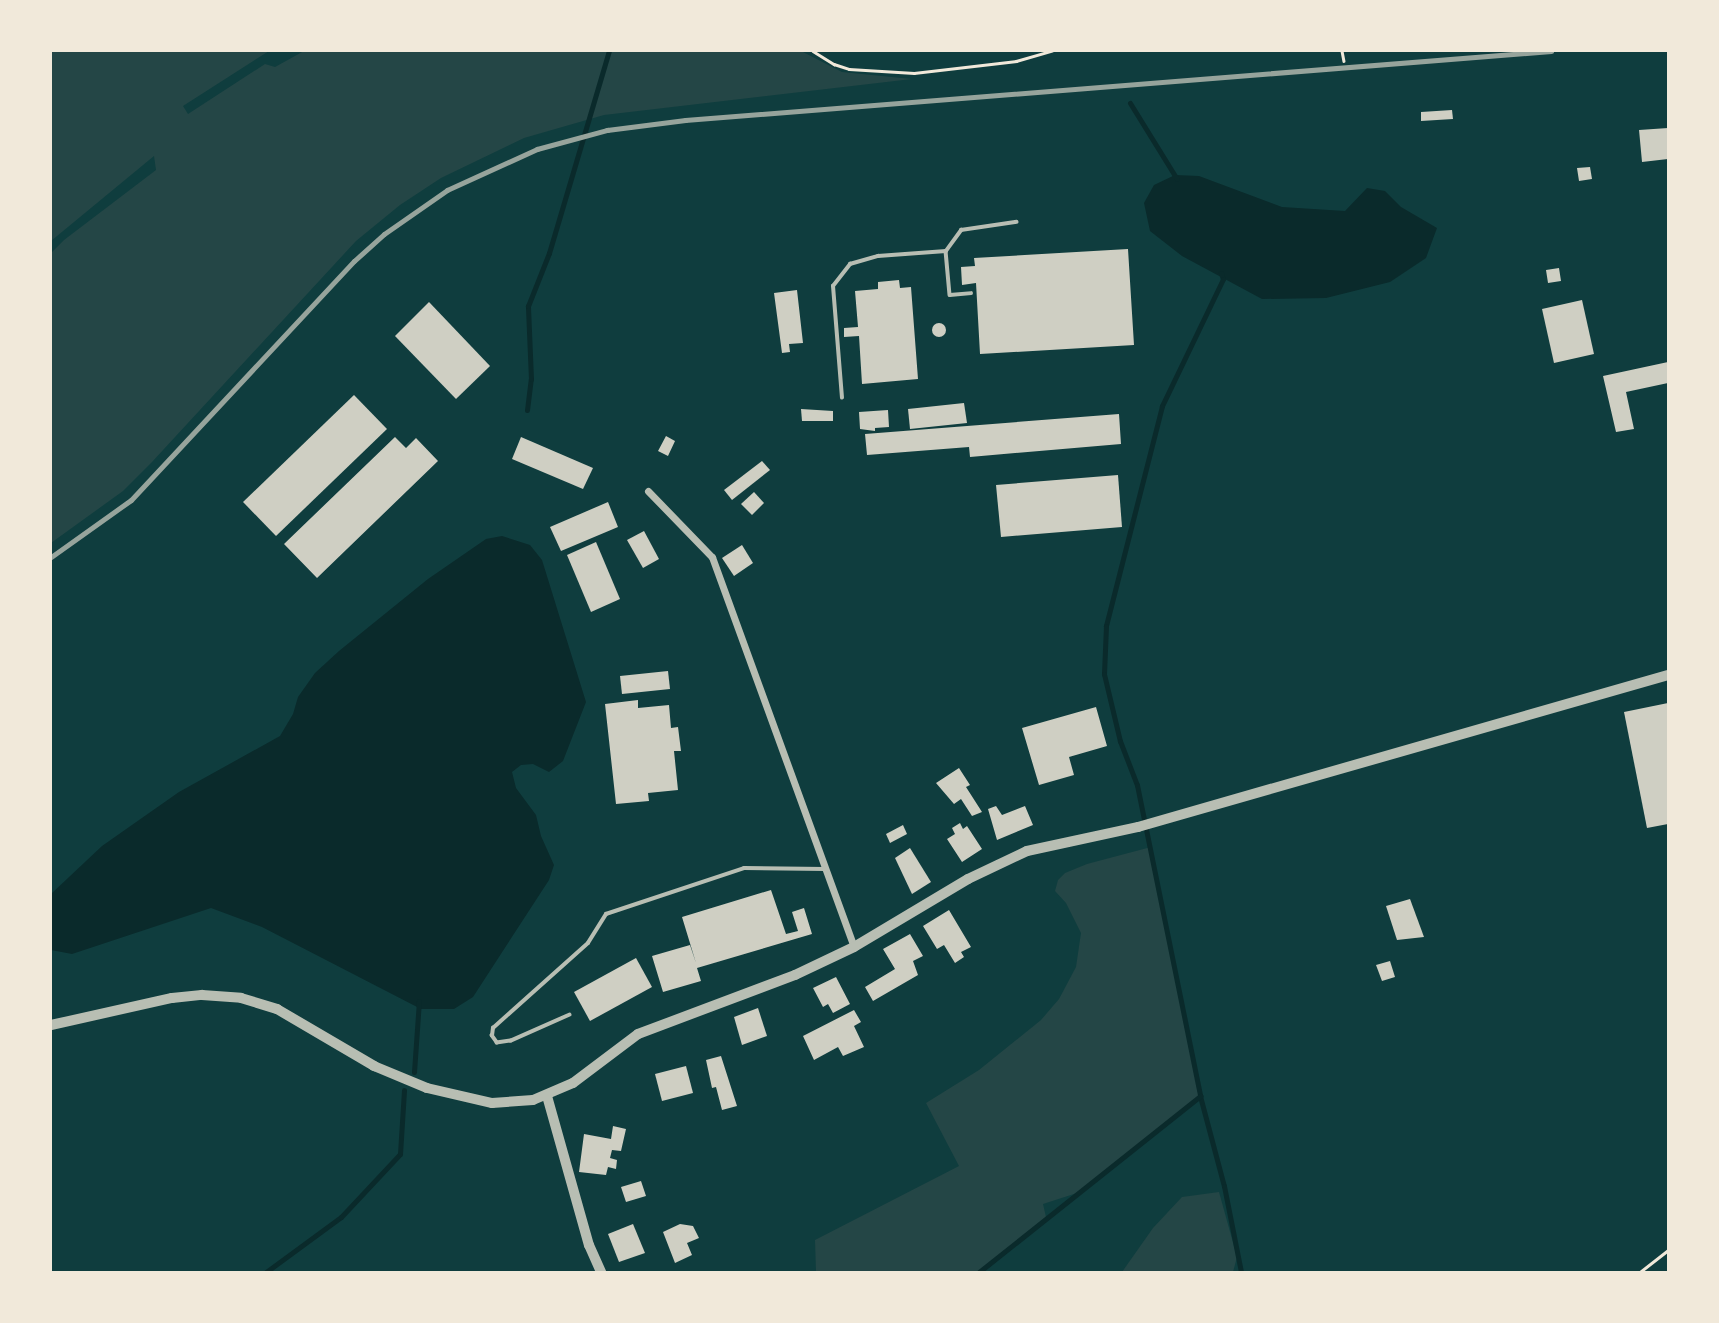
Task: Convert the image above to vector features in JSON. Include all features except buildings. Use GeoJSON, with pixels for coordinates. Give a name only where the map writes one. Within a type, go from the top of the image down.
{"type":"FeatureCollection","features":[{"type":"Feature","properties":{"kind":"street"},"geometry":{"type":"LineString","coordinates":[[649,491],[712,557],[854,947]]}},
{"type":"Feature","properties":{"kind":"street"},"geometry":{"type":"LineString","coordinates":[[51,1025],[172,998],[202,995],[241,998],[277,1009],[374,1066],[427,1088],[492,1103],[519,1103],[547,1096],[573,1083],[638,1034],[795,975],[854,947],[990,867],[1027,851],[1138,827],[1668,675]]}},
{"type":"Feature","properties":{"kind":"street"},"geometry":{"type":"LineString","coordinates":[[547,1096],[589,1245],[601,1272]]}},
{"type":"Feature","properties":{"kind":"lane"},"geometry":{"type":"LineString","coordinates":[[971,293],[950,295],[946,251],[961,230],[1016,222]]}},
{"type":"Feature","properties":{"kind":"lane"},"geometry":{"type":"LineString","coordinates":[[842,398],[833,286],[839,276],[850,264],[862,260],[946,251]]}},
{"type":"Feature","properties":{"kind":"lane"},"geometry":{"type":"LineString","coordinates":[[569,1015],[511,1041],[497,1043],[492,1036],[493,1028],[588,943],[606,915],[744,868],[825,869]]}},
{"type":"Feature","properties":{"kind":"path"},"geometry":{"type":"LineString","coordinates":[[813,51],[834,64],[849,69],[914,73],[1016,61],[1052,51]]}},
{"type":"Feature","properties":{"kind":"path"},"geometry":{"type":"LineString","coordinates":[[1342,51],[1344,61]]}},
{"type":"Feature","properties":{"kind":"path"},"geometry":{"type":"LineString","coordinates":[[1640,1272],[1668,1250]]}},
{"type":"Feature","properties":{"kind":"shaded area"},"geometry":{"type":"Polygon","coordinates":[[[51,51],[269,51],[183,106],[188,114],[265,64],[275,67],[304,51],[801,51],[842,72],[912,79],[604,115],[524,138],[441,178],[400,205],[356,241],[123,491],[51,543],[51,253],[64,240],[156,170],[154,156],[51,241],[51,51]]]}},
{"type":"Feature","properties":{"kind":"shaded area"},"geometry":{"type":"Polygon","coordinates":[[[1175,175],[1199,176],[1282,207],[1345,211],[1367,188],[1385,191],[1401,207],[1437,228],[1426,258],[1390,282],[1326,298],[1262,299],[1182,256],[1150,231],[1144,203],[1154,185],[1175,175]]]}},
{"type":"Feature","properties":{"kind":"shaded area"},"geometry":{"type":"Polygon","coordinates":[[[502,536],[530,545],[542,560],[586,702],[563,761],[549,772],[533,764],[521,765],[512,772],[516,788],[536,815],[541,836],[554,865],[549,880],[473,997],[454,1009],[421,1009],[262,927],[211,908],[72,954],[51,950],[51,894],[102,846],[179,792],[280,736],[293,714],[298,697],[315,673],[339,651],[428,579],[486,539],[502,536]]]}},
{"type":"Feature","properties":{"kind":"shaded area"},"geometry":{"type":"Polygon","coordinates":[[[1151,847],[1201,1098],[1077,1193],[1043,1204],[1046,1217],[979,1272],[816,1272],[815,1240],[959,1166],[926,1103],[979,1070],[1041,1020],[1059,999],[1076,967],[1081,933],[1066,903],[1055,891],[1058,880],[1065,873],[1087,864],[1151,847]]]}},
{"type":"Feature","properties":{"kind":"shaded area"},"geometry":{"type":"Polygon","coordinates":[[[1219,1192],[1237,1257],[1233,1272],[1122,1272],[1153,1228],[1182,1197],[1219,1192]]]}},
{"type":"Feature","properties":{"kind":"waterway"},"geometry":{"type":"LineString","coordinates":[[527,410],[531,379],[528,306],[549,253],[609,51]]}},
{"type":"Feature","properties":{"kind":"waterway"},"geometry":{"type":"LineString","coordinates":[[1130,103],[1177,179]]}},
{"type":"Feature","properties":{"kind":"waterway"},"geometry":{"type":"LineString","coordinates":[[1221,273],[1223,279],[1162,406],[1106,626],[1104,674],[1120,741],[1137,785],[1200,1096],[1224,1186],[1241,1272]]}},
{"type":"Feature","properties":{"kind":"waterway"},"geometry":{"type":"LineString","coordinates":[[414,1072],[419,1001]]}},
{"type":"Feature","properties":{"kind":"waterway"},"geometry":{"type":"LineString","coordinates":[[266,1272],[341,1217],[400,1154],[404,1090]]}},
{"type":"Feature","properties":{"kind":"waterway"},"geometry":{"type":"LineString","coordinates":[[979,1272],[1200,1096]]}},
{"type":"Feature","properties":{"kind":"railway"},"geometry":{"type":"LineString","coordinates":[[51,557],[131,500],[354,261],[384,234],[447,190],[537,149],[607,130],[685,120],[1551,51]]}}]}
